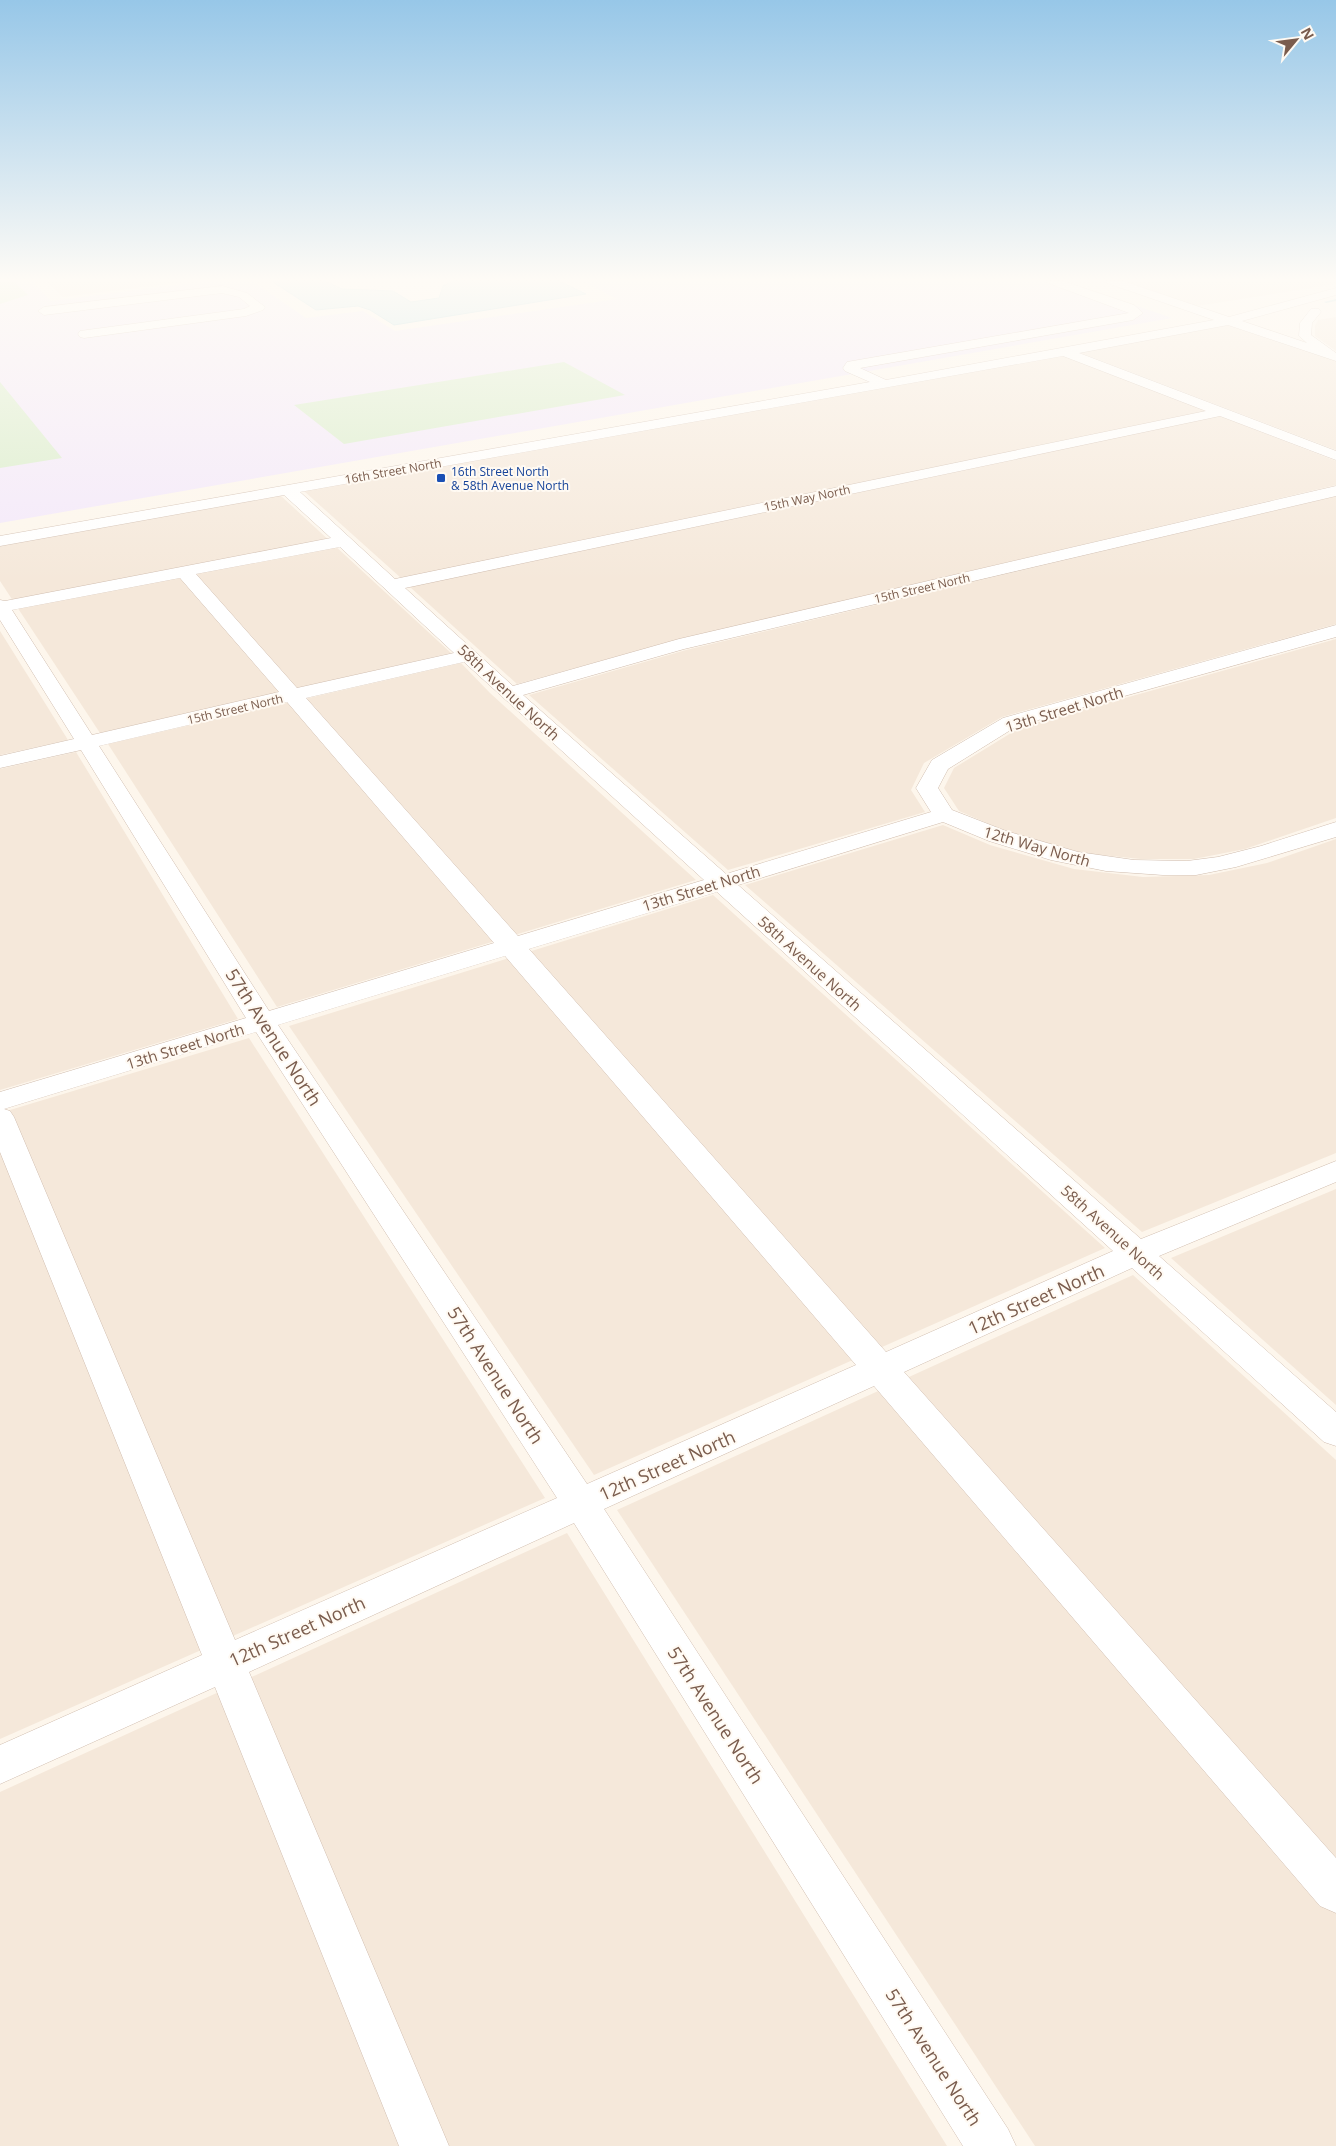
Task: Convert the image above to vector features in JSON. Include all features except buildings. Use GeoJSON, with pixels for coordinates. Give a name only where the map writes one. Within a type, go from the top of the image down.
{"type":"FeatureCollection","features":[{"type":"Feature","properties":{"kind":"street"},"geometry":{"type":"LineString","coordinates":[[878,381],[884,384]]}},
{"type":"Feature","properties":{"kind":"street","name":"16th Street North"},"geometry":{"type":"LineString","coordinates":[[0,541],[900,381]]}},
{"type":"Feature","properties":{"kind":"street"},"geometry":{"type":"LineString","coordinates":[[1140,381],[1336,456]]}},
{"type":"Feature","properties":{"kind":"street","name":"15th Way North"},"geometry":{"type":"LineString","coordinates":[[393,585],[1221,412]]}},
{"type":"Feature","properties":{"kind":"street","name":"58th Avenue North"},"geometry":{"type":"LineString","coordinates":[[288,490],[509,693],[1336,1432]]}},
{"type":"Feature","properties":{"kind":"street","name":"15th Street North"},"geometry":{"type":"LineString","coordinates":[[509,693],[679,645],[1336,491]]}},
{"type":"Feature","properties":{"kind":"street"},"geometry":{"type":"LineString","coordinates":[[0,606],[344,540]]}},
{"type":"Feature","properties":{"kind":"street"},"geometry":{"type":"LineString","coordinates":[[184,571],[1336,1891]]}},
{"type":"Feature","properties":{"kind":"street","name":"57th Avenue North"},"geometry":{"type":"LineString","coordinates":[[0,606],[88,742],[263,1023],[581,1504],[991,2146]]}},
{"type":"Feature","properties":{"kind":"street","name":"13th Street North"},"geometry":{"type":"LineString","coordinates":[[0,1102],[944,815],[927,788],[940,765],[1010,722],[1336,632]]}},
{"type":"Feature","properties":{"kind":"street","name":"15th Street North"},"geometry":{"type":"LineString","coordinates":[[0,762],[469,655]]}},
{"type":"Feature","properties":{"kind":"street","name":"12th Way North"},"geometry":{"type":"LineString","coordinates":[[944,815],[999,838],[1077,860],[1141,868],[1200,867],[1255,856],[1336,829]]}},
{"type":"Feature","properties":{"kind":"street"},"geometry":{"type":"LineString","coordinates":[[0,1117],[424,2146]]}},
{"type":"Feature","properties":{"kind":"street","name":"12th Street North"},"geometry":{"type":"LineString","coordinates":[[0,1765],[1137,1253],[1336,1170]]}},
{"type":"Feature","properties":{"kind":"shaded area"},"geometry":{"type":"Polygon","coordinates":[[[0,381],[811,381],[0,523],[0,381]]]}},
{"type":"Feature","properties":{"kind":"shaded area"},"geometry":{"type":"Polygon","coordinates":[[[917,381],[1130,381],[1206,411],[401,578],[304,491],[917,381]]]}},
{"type":"Feature","properties":{"kind":"shaded area"},"geometry":{"type":"Polygon","coordinates":[[[1155,381],[1336,381],[1336,450],[1155,381]]]}},
{"type":"Feature","properties":{"kind":"shaded area"},"geometry":{"type":"Polygon","coordinates":[[[1220,416],[1336,461],[1336,485],[673,641],[517,684],[410,587],[1220,416]]]}},
{"type":"Feature","properties":{"kind":"shaded area"},"geometry":{"type":"Polygon","coordinates":[[[280,495],[451,653],[100,733],[0,581],[0,545],[280,495]]]}},
{"type":"Feature","properties":{"kind":"shaded area"},"geometry":{"type":"Polygon","coordinates":[[[1336,496],[1336,624],[1002,717],[924,763],[911,790],[925,812],[728,870],[529,695],[686,650],[1336,496]]]}},
{"type":"Feature","properties":{"kind":"shaded area"},"geometry":{"type":"Polygon","coordinates":[[[0,631],[68,740],[0,755],[0,631]]]}},
{"type":"Feature","properties":{"kind":"shaded area"},"geometry":{"type":"Polygon","coordinates":[[[1336,639],[1336,818],[1245,849],[1194,859],[1141,859],[1082,853],[1008,832],[959,811],[944,788],[954,768],[1021,727],[1336,639]]]}},
{"type":"Feature","properties":{"kind":"shaded area"},"geometry":{"type":"Polygon","coordinates":[[[461,663],[490,693],[696,880],[277,1007],[108,744],[461,663]]]}},
{"type":"Feature","properties":{"kind":"shaded area"},"geometry":{"type":"Polygon","coordinates":[[[76,752],[238,1019],[0,1090],[0,769],[76,752]]]}},
{"type":"Feature","properties":{"kind":"shaded area"},"geometry":{"type":"Polygon","coordinates":[[[943,825],[990,845],[1074,869],[1143,877],[1209,875],[1267,863],[1336,839],[1336,1153],[1142,1232],[745,885],[943,825]]]}},
{"type":"Feature","properties":{"kind":"shaded area"},"geometry":{"type":"Polygon","coordinates":[[[713,895],[1105,1248],[594,1475],[289,1026],[713,895]]]}},
{"type":"Feature","properties":{"kind":"shaded area"},"geometry":{"type":"Polygon","coordinates":[[[249,1038],[545,1498],[0,1739],[0,1113],[249,1038]]]}},
{"type":"Feature","properties":{"kind":"shaded area"},"geometry":{"type":"Polygon","coordinates":[[[1336,1189],[1336,1405],[1171,1258],[1336,1189]]]}},
{"type":"Feature","properties":{"kind":"shaded area"},"geometry":{"type":"Polygon","coordinates":[[[1133,1275],[1336,1460],[1336,2146],[1035,2146],[617,1510],[1133,1275]]]}},
{"type":"Feature","properties":{"kind":"shaded area"},"geometry":{"type":"Polygon","coordinates":[[[567,1533],[947,2146],[0,2146],[0,1792],[567,1533]]]}},
{"type":"Feature","properties":{"kind":"green space"},"geometry":{"type":"Polygon","coordinates":[[[444,381],[599,381],[625,395],[344,444],[294,405],[444,381]]]}},
{"type":"Feature","properties":{"kind":"green space"},"geometry":{"type":"Polygon","coordinates":[[[0,382],[62,458],[0,468],[0,382]]]}},
{"type":"Feature","properties":{"kind":"place","name":"16th Street North & 58th Avenue North"},"geometry":{"type":"Point","coordinates":[441,478]}}]}
